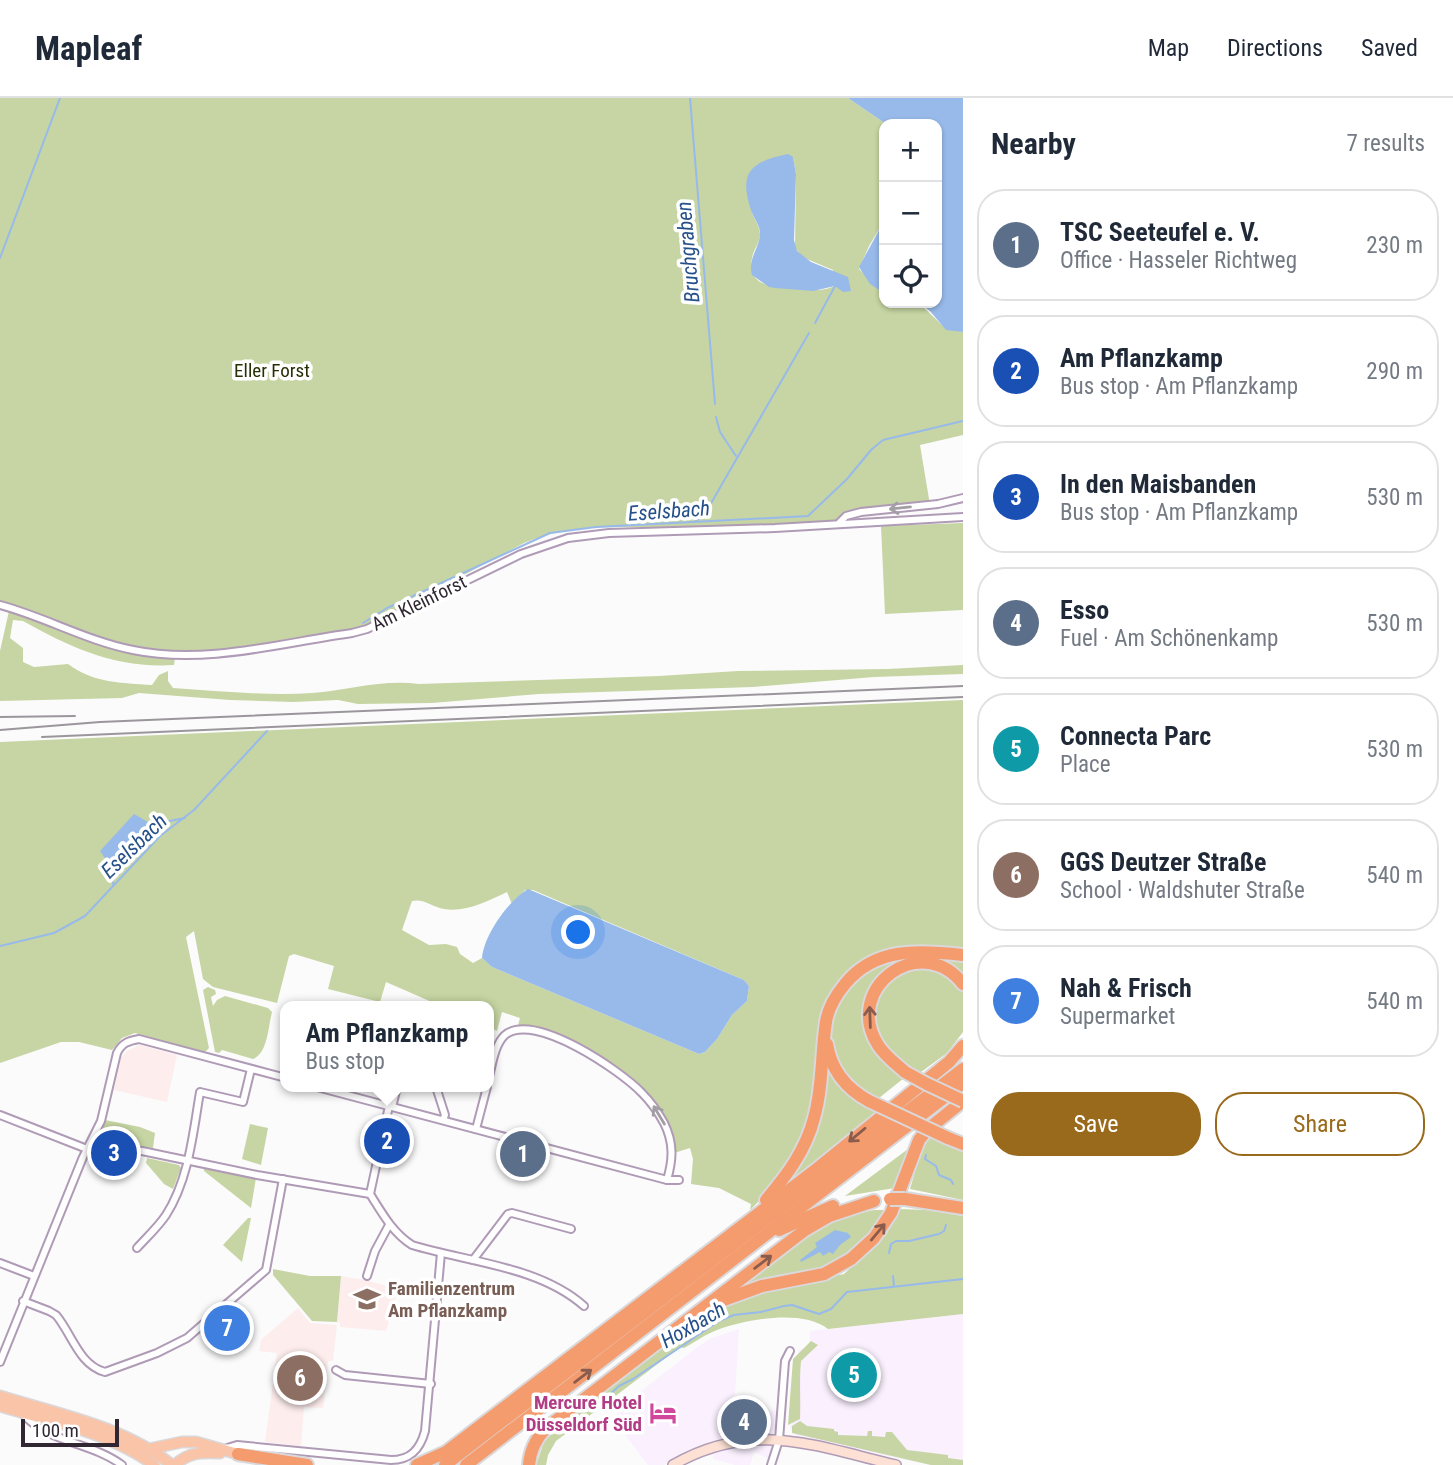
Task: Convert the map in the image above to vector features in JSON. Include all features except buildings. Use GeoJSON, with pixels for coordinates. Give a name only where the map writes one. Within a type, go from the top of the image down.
{"type":"FeatureCollection","features":[{"type":"Feature","properties":{"kind":"highway"},"geometry":{"type":"LineString","coordinates":[[747,1221],[787,1175],[809,1135],[815,1115],[828,1014],[838,992],[851,976],[871,961],[902,952],[928,951],[963,955]]}},
{"type":"Feature","properties":{"kind":"highway"},"geometry":{"type":"LineString","coordinates":[[689,1318],[740,1293],[824,1273],[851,1259],[874,1238],[891,1213],[919,1140],[927,1130],[963,1101],[905,1072],[879,1046],[872,1033],[869,1008],[873,994],[893,970],[907,964],[923,962],[948,969],[963,984]]}},
{"type":"Feature","properties":{"kind":"highway"},"geometry":{"type":"LineString","coordinates":[[825,1034],[828,1053],[839,1077],[858,1095],[963,1144]]}},
{"type":"Feature","properties":{"kind":"highway"},"geometry":{"type":"LineString","coordinates":[[437,1465],[818,1168],[949,1062],[963,1046]]}},
{"type":"Feature","properties":{"kind":"highway"},"geometry":{"type":"LineString","coordinates":[[417,1465],[446,1458],[963,1069]]}},
{"type":"Feature","properties":{"kind":"highway"},"geometry":{"type":"LineString","coordinates":[[466,1465],[963,1083]]}},
{"type":"Feature","properties":{"kind":"highway"},"geometry":{"type":"LineString","coordinates":[[763,1237],[831,1207],[905,1199],[963,1208]]}},
{"type":"Feature","properties":{"kind":"highway"},"geometry":{"type":"LineString","coordinates":[[529,1465],[531,1450],[545,1429],[689,1318],[816,1223],[841,1211],[874,1201]]}},
{"type":"Feature","properties":{"kind":"highway"},"geometry":{"type":"LineString","coordinates":[[238,1449],[307,1465]]}},
{"type":"Feature","properties":{"kind":"main road"},"geometry":{"type":"LineString","coordinates":[[0,1396],[46,1420],[113,1432],[149,1449],[174,1465],[193,1454],[238,1449]]}},
{"type":"Feature","properties":{"kind":"main road"},"geometry":{"type":"LineString","coordinates":[[0,1406],[117,1443],[154,1465]]}},
{"type":"Feature","properties":{"kind":"main road"},"geometry":{"type":"LineString","coordinates":[[673,1465],[688,1456],[723,1443],[752,1439],[779,1440],[896,1465]]}},
{"type":"Feature","properties":{"kind":"main road"},"geometry":{"type":"LineString","coordinates":[[149,1449],[189,1442],[221,1451]]}},
{"type":"Feature","properties":{"kind":"street","name":"Am Kleinforst"},"geometry":{"type":"LineString","coordinates":[[840,523],[850,514],[939,504],[963,498]]}},
{"type":"Feature","properties":{"kind":"street"},"geometry":{"type":"LineString","coordinates":[[875,510],[875,522]]}},
{"type":"Feature","properties":{"kind":"street","name":"Am Kleinforst"},"geometry":{"type":"LineString","coordinates":[[0,605],[90,638],[132,650],[183,656],[219,654],[367,629],[521,554],[568,538],[610,533],[775,528],[963,517]]}},
{"type":"Feature","properties":{"kind":"street"},"geometry":{"type":"LineString","coordinates":[[494,1058],[498,1044],[510,1032],[520,1031],[546,1034],[577,1047],[617,1072],[643,1093],[664,1123],[673,1160],[667,1180]]}},
{"type":"Feature","properties":{"kind":"street"},"geometry":{"type":"LineString","coordinates":[[0,1362],[23,1301],[101,1121],[117,1053],[122,1045],[131,1040],[153,1042],[280,1077]]}},
{"type":"Feature","properties":{"kind":"street"},"geometry":{"type":"LineString","coordinates":[[137,1248],[167,1214],[188,1161],[200,1092],[243,1102],[251,1069]]}},
{"type":"Feature","properties":{"kind":"street"},"geometry":{"type":"LineString","coordinates":[[336,1092],[667,1180],[679,1180]]}},
{"type":"Feature","properties":{"kind":"street"},"geometry":{"type":"LineString","coordinates":[[395,1092],[370,1194],[389,1225],[412,1245],[544,1281],[572,1296],[584,1306]]}},
{"type":"Feature","properties":{"kind":"street"},"geometry":{"type":"LineString","coordinates":[[438,1092],[445,1115],[443,1120]]}},
{"type":"Feature","properties":{"kind":"street"},"geometry":{"type":"LineString","coordinates":[[476,1129],[486,1092]]}},
{"type":"Feature","properties":{"kind":"street"},"geometry":{"type":"LineString","coordinates":[[0,1115],[87,1149],[142,1151],[370,1194]]}},
{"type":"Feature","properties":{"kind":"street"},"geometry":{"type":"LineString","coordinates":[[23,1301],[56,1315],[78,1350],[97,1370],[109,1371],[173,1345],[187,1338],[266,1270],[283,1179]]}},
{"type":"Feature","properties":{"kind":"street"},"geometry":{"type":"LineString","coordinates":[[473,1260],[508,1214],[571,1229]]}},
{"type":"Feature","properties":{"kind":"street"},"geometry":{"type":"LineString","coordinates":[[367,1276],[375,1251],[389,1225]]}},
{"type":"Feature","properties":{"kind":"street"},"geometry":{"type":"LineString","coordinates":[[238,1449],[391,1460],[404,1459],[419,1448],[425,1432],[431,1384],[441,1253]]}},
{"type":"Feature","properties":{"kind":"street"},"geometry":{"type":"LineString","coordinates":[[0,1263],[34,1276]]}},
{"type":"Feature","properties":{"kind":"street"},"geometry":{"type":"LineString","coordinates":[[771,1465],[779,1440],[785,1361],[790,1352]]}},
{"type":"Feature","properties":{"kind":"street"},"geometry":{"type":"LineString","coordinates":[[336,1370],[345,1375],[431,1384]]}},
{"type":"Feature","properties":{"kind":"street"},"geometry":{"type":"LineString","coordinates":[[46,1420],[122,1465]]}},
{"type":"Feature","properties":{"kind":"shaded area"},"geometry":{"type":"Polygon","coordinates":[[[140,1045],[177,1055],[167,1102],[114,1090],[121,1058],[127,1051],[140,1045]]]}},
{"type":"Feature","properties":{"kind":"shaded area","name":"Familienzentrum Am Pflanzkamp"},"geometry":{"type":"Polygon","coordinates":[[[341,1276],[398,1289],[386,1331],[340,1327],[337,1322],[341,1276]]]}},
{"type":"Feature","properties":{"kind":"shaded area"},"geometry":{"type":"Polygon","coordinates":[[[298,1308],[310,1323],[337,1325],[333,1361],[328,1361],[323,1408],[304,1407],[301,1446],[265,1442],[277,1353],[259,1351],[261,1340],[298,1308]]]}},
{"type":"Feature","properties":{"kind":"shaded area"},"geometry":{"type":"Polygon","coordinates":[[[963,1314],[963,1465],[930,1465],[797,1437],[790,1428],[799,1349],[809,1349],[810,1331],[963,1314]]]}},
{"type":"Feature","properties":{"kind":"shaded area"},"geometry":{"type":"Polygon","coordinates":[[[739,1329],[735,1393],[730,1403],[747,1405],[747,1409],[779,1411],[778,1431],[775,1434],[724,1437],[691,1449],[664,1465],[648,1465],[620,1428],[616,1418],[619,1408],[699,1346],[712,1338],[739,1329]]]}},
{"type":"Feature","properties":{"kind":"shaded area"},"geometry":{"type":"Polygon","coordinates":[[[768,1444],[773,1448],[770,1459],[754,1452],[750,1465],[735,1465],[713,1459],[714,1451],[736,1445],[768,1444]]]}},
{"type":"Feature","properties":{"kind":"green space","name":"Eller Forst"},"geometry":{"type":"Polygon","coordinates":[[[0,98],[848,98],[879,119],[879,229],[859,269],[879,288],[879,308],[924,308],[943,326],[963,332],[963,435],[920,445],[930,505],[849,511],[835,521],[765,526],[608,527],[565,531],[524,543],[366,627],[209,653],[158,653],[110,643],[0,604],[0,98]],[[793,157],[752,213],[760,234],[751,263],[752,271],[759,281],[771,286],[822,290],[835,286],[833,270],[802,257],[795,248],[796,174],[793,157]]]}},
{"type":"Feature","properties":{"kind":"green space"},"geometry":{"type":"Polygon","coordinates":[[[963,523],[963,610],[885,614],[881,526],[963,523]]]}},
{"type":"Feature","properties":{"kind":"green space"},"geometry":{"type":"Polygon","coordinates":[[[9,611],[131,652],[175,658],[174,665],[134,664],[114,660],[77,648],[23,621],[13,620],[10,638],[23,648],[23,662],[34,667],[68,664],[98,678],[152,685],[159,675],[168,671],[168,681],[173,688],[225,692],[295,694],[393,683],[963,665],[963,674],[874,677],[753,687],[539,694],[432,703],[230,700],[139,693],[122,698],[0,701],[0,651],[9,611]]]}},
{"type":"Feature","properties":{"kind":"green space"},"geometry":{"type":"Polygon","coordinates":[[[963,700],[963,1032],[947,1053],[921,1072],[914,1070],[879,1098],[875,1113],[785,1186],[763,1197],[750,1210],[751,1204],[719,1188],[691,1184],[693,1159],[690,1148],[674,1153],[667,1128],[643,1092],[564,1039],[517,1029],[520,1018],[502,1012],[497,1031],[494,1030],[494,1001],[430,1001],[386,982],[380,1001],[376,1001],[328,989],[334,966],[294,954],[289,956],[277,1003],[213,987],[203,979],[194,931],[186,937],[209,1048],[204,1053],[135,1033],[122,1038],[112,1050],[79,1042],[61,1042],[0,1063],[0,742],[963,700]],[[525,890],[512,904],[507,892],[476,905],[452,910],[412,901],[402,930],[429,945],[446,944],[457,947],[460,954],[473,963],[482,958],[492,967],[699,1054],[705,1052],[717,1039],[732,1015],[747,1001],[749,986],[744,980],[533,890],[525,890]]]}},
{"type":"Feature","properties":{"kind":"green space"},"geometry":{"type":"Polygon","coordinates":[[[208,987],[215,990],[216,994],[211,997],[213,1006],[225,996],[268,1008],[272,1012],[265,1045],[258,1056],[253,1059],[222,1050],[215,1052],[203,990],[208,987]]]}},
{"type":"Feature","properties":{"kind":"green space"},"geometry":{"type":"Polygon","coordinates":[[[105,1120],[155,1133],[153,1148],[104,1144],[101,1137],[105,1120]]]}},
{"type":"Feature","properties":{"kind":"green space"},"geometry":{"type":"Polygon","coordinates":[[[250,1124],[268,1128],[261,1165],[242,1159],[250,1124]]]}},
{"type":"Feature","properties":{"kind":"green space"},"geometry":{"type":"Polygon","coordinates":[[[932,1137],[946,1145],[963,1147],[963,1200],[910,1189],[923,1144],[932,1137]]]}},
{"type":"Feature","properties":{"kind":"green space"},"geometry":{"type":"Polygon","coordinates":[[[908,1149],[895,1188],[845,1196],[908,1149]]]}},
{"type":"Feature","properties":{"kind":"green space"},"geometry":{"type":"Polygon","coordinates":[[[147,1158],[179,1165],[181,1168],[173,1189],[164,1184],[146,1163],[147,1158]]]}},
{"type":"Feature","properties":{"kind":"green space"},"geometry":{"type":"Polygon","coordinates":[[[204,1168],[256,1178],[251,1208],[204,1171],[204,1168]]]}},
{"type":"Feature","properties":{"kind":"green space"},"geometry":{"type":"Polygon","coordinates":[[[900,1209],[963,1216],[963,1314],[828,1329],[804,1319],[774,1318],[743,1322],[717,1330],[684,1348],[680,1347],[556,1441],[546,1465],[536,1465],[544,1442],[559,1426],[712,1311],[724,1304],[780,1286],[844,1274],[886,1235],[900,1209]]]}},
{"type":"Feature","properties":{"kind":"green space"},"geometry":{"type":"Polygon","coordinates":[[[886,1210],[850,1252],[832,1264],[803,1276],[735,1290],[820,1226],[842,1217],[886,1210]]]}},
{"type":"Feature","properties":{"kind":"green space"},"geometry":{"type":"Polygon","coordinates":[[[251,1218],[242,1262],[223,1245],[251,1218]]]}},
{"type":"Feature","properties":{"kind":"green space"},"geometry":{"type":"Polygon","coordinates":[[[273,1269],[310,1276],[341,1276],[337,1322],[312,1321],[273,1275],[273,1269]]]}},
{"type":"Feature","properties":{"kind":"green space"},"geometry":{"type":"Polygon","coordinates":[[[811,1341],[818,1345],[801,1361],[800,1419],[788,1425],[793,1359],[811,1341]]]}},
{"type":"Feature","properties":{"kind":"green space"},"geometry":{"type":"Polygon","coordinates":[[[800,1421],[807,1426],[834,1429],[838,1435],[867,1436],[868,1431],[872,1431],[872,1436],[885,1437],[886,1432],[892,1432],[907,1450],[948,1455],[948,1458],[963,1460],[963,1465],[931,1465],[792,1433],[792,1426],[800,1421]]]}},
{"type":"Feature","properties":{"kind":"water"},"geometry":{"type":"Polygon","coordinates":[[[848,98],[963,98],[963,332],[946,330],[926,308],[942,308],[942,119],[879,119],[848,98]]]}},
{"type":"Feature","properties":{"kind":"water"},"geometry":{"type":"Polygon","coordinates":[[[788,154],[793,157],[796,174],[794,240],[797,251],[811,262],[848,277],[851,291],[843,292],[835,286],[813,291],[775,288],[752,275],[751,264],[760,233],[748,199],[747,179],[750,172],[764,161],[788,154]]]}},
{"type":"Feature","properties":{"kind":"water"},"geometry":{"type":"Polygon","coordinates":[[[879,230],[879,290],[870,284],[859,267],[879,230]]]}},
{"type":"Feature","properties":{"kind":"water"},"geometry":{"type":"Polygon","coordinates":[[[134,814],[148,822],[150,829],[116,865],[109,864],[100,851],[134,814]]]}},
{"type":"Feature","properties":{"kind":"water"},"geometry":{"type":"Polygon","coordinates":[[[528,889],[744,980],[749,986],[747,1001],[732,1015],[717,1039],[705,1052],[699,1054],[492,967],[482,958],[487,939],[505,910],[528,889]]]}},
{"type":"Feature","properties":{"kind":"water"},"geometry":{"type":"Polygon","coordinates":[[[835,1230],[848,1233],[851,1237],[833,1254],[829,1252],[823,1256],[820,1252],[801,1262],[800,1260],[817,1247],[815,1243],[835,1230]]]}},
{"type":"Feature","properties":{"kind":"waterway"},"geometry":{"type":"LineString","coordinates":[[0,258],[60,98]]}},
{"type":"Feature","properties":{"kind":"waterway","name":"Bruchgraben"},"geometry":{"type":"LineString","coordinates":[[690,98],[715,404]]}},
{"type":"Feature","properties":{"kind":"waterway"},"geometry":{"type":"LineString","coordinates":[[815,323],[835,286]]}},
{"type":"Feature","properties":{"kind":"waterway"},"geometry":{"type":"LineString","coordinates":[[695,522],[706,512],[809,333]]}},
{"type":"Feature","properties":{"kind":"waterway","name":"Bruchgraben"},"geometry":{"type":"LineString","coordinates":[[716,417],[720,432],[736,456]]}},
{"type":"Feature","properties":{"kind":"waterway","name":"Eselsbach"},"geometry":{"type":"LineString","coordinates":[[363,623],[387,608],[550,533],[596,527],[808,516],[883,440],[963,421]]}},
{"type":"Feature","properties":{"kind":"waterway","name":"Eselsbach"},"geometry":{"type":"LineString","coordinates":[[0,946],[54,933],[85,916],[160,836],[194,810],[267,731]]}},
{"type":"Feature","properties":{"kind":"waterway"},"geometry":{"type":"LineString","coordinates":[[149,825],[185,818]]}},
{"type":"Feature","properties":{"kind":"waterway"},"geometry":{"type":"LineString","coordinates":[[112,864],[113,884]]}},
{"type":"Feature","properties":{"kind":"waterway"},"geometry":{"type":"LineString","coordinates":[[926,1155],[925,1159],[936,1166],[939,1175],[951,1180],[953,1184]]}},
{"type":"Feature","properties":{"kind":"waterway"},"geometry":{"type":"LineString","coordinates":[[889,1253],[891,1244],[896,1241],[939,1234],[944,1231],[946,1225]]}},
{"type":"Feature","properties":{"kind":"waterway"},"geometry":{"type":"LineString","coordinates":[[893,1276],[894,1286]]}},
{"type":"Feature","properties":{"kind":"waterway","name":"Hoxbach"},"geometry":{"type":"LineString","coordinates":[[607,1397],[619,1386],[719,1321],[734,1315],[792,1305],[819,1314],[831,1309],[847,1292],[963,1279]]}},
{"type":"Feature","properties":{"kind":"railway"},"geometry":{"type":"LineString","coordinates":[[0,730],[100,722],[963,686]]}},
{"type":"Feature","properties":{"kind":"railway"},"geometry":{"type":"LineString","coordinates":[[42,737],[963,697]]}},
{"type":"Feature","properties":{"kind":"railway"},"geometry":{"type":"LineString","coordinates":[[0,717],[75,716]]}},
{"type":"Feature","properties":{"kind":"place","name":"Am Pflanzkamp"},"geometry":{"type":"Point","coordinates":[387,1141]}},
{"type":"Feature","properties":{"kind":"place","name":"In den Maisbanden"},"geometry":{"type":"Point","coordinates":[114,1153]}},
{"type":"Feature","properties":{"kind":"place","name":"TSC Seeteufel e. V."},"geometry":{"type":"Point","coordinates":[523,1154]}},
{"type":"Feature","properties":{"kind":"place","name":"Familienzentrum Am Pflanzkamp"},"geometry":{"type":"Point","coordinates":[367,1299]}},
{"type":"Feature","properties":{"kind":"place","name":"Nah & Frisch"},"geometry":{"type":"Point","coordinates":[227,1328]}},
{"type":"Feature","properties":{"kind":"place","name":"Connecta Parc"},"geometry":{"type":"Point","coordinates":[854,1375]}},
{"type":"Feature","properties":{"kind":"place","name":"GGS Deutzer Straße"},"geometry":{"type":"Point","coordinates":[300,1378]}},
{"type":"Feature","properties":{"kind":"place","name":"Mercure Hotel Düsseldorf Süd"},"geometry":{"type":"Point","coordinates":[663,1413]}},
{"type":"Feature","properties":{"kind":"place","name":"Esso"},"geometry":{"type":"Point","coordinates":[744,1422]}}]}
